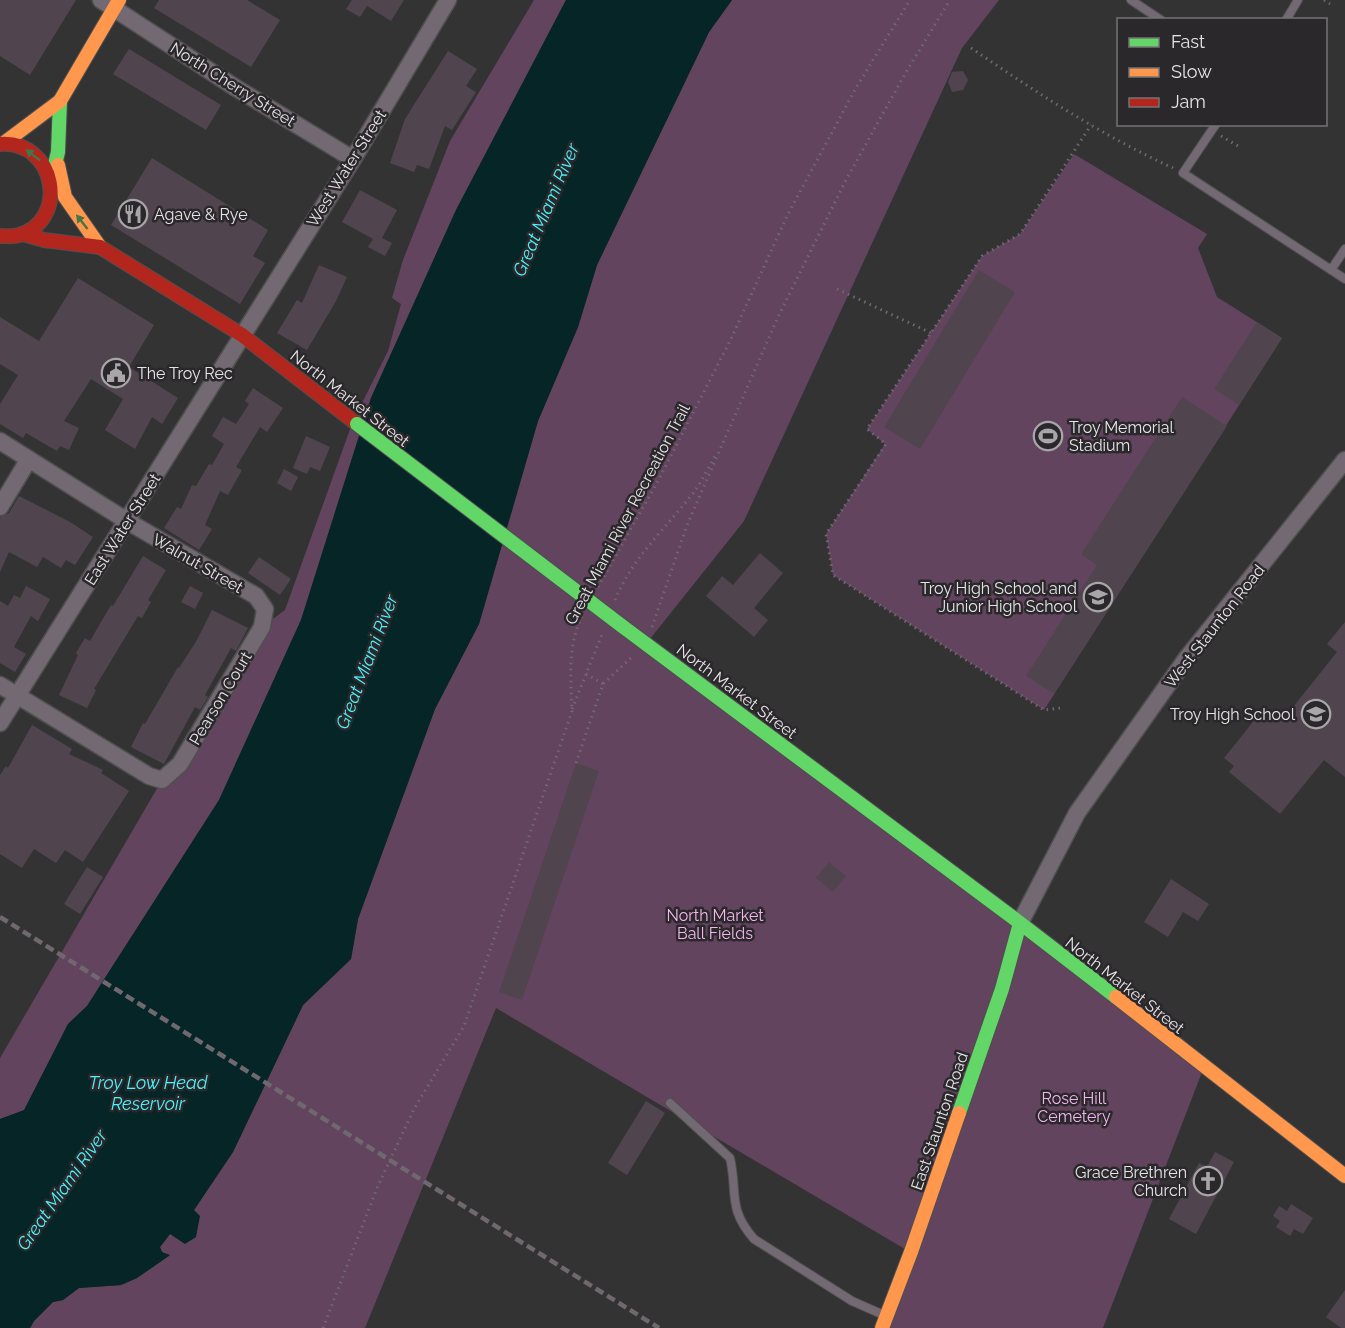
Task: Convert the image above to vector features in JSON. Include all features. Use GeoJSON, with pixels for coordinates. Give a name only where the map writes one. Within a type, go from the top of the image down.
{"type":"FeatureCollection","features":[{"type":"Feature","properties":{"kind":"main road"},"geometry":{"type":"LineString","coordinates":[[1,139],[60,101],[112,3]]}},
{"type":"Feature","properties":{"kind":"main road"},"geometry":{"type":"LineString","coordinates":[[51,183],[58,164],[60,101]]}},
{"type":"Feature","properties":{"kind":"main road"},"geometry":{"type":"LineString","coordinates":[[1,139],[23,147],[39,158],[51,183],[51,200],[36,226],[23,234],[1,242]]}},
{"type":"Feature","properties":{"kind":"main road"},"geometry":{"type":"LineString","coordinates":[[58,164],[65,196]]}},
{"type":"Feature","properties":{"kind":"main road"},"geometry":{"type":"LineString","coordinates":[[51,183],[65,196],[100,247]]}},
{"type":"Feature","properties":{"kind":"main road"},"geometry":{"type":"LineString","coordinates":[[23,234],[44,240],[100,247]]}},
{"type":"Feature","properties":{"kind":"main road"},"geometry":{"type":"LineString","coordinates":[[1,242],[44,240]]}},
{"type":"Feature","properties":{"kind":"main road","name":"North Market Street"},"geometry":{"type":"LineString","coordinates":[[100,247],[242,335],[622,626],[1020,923],[1345,1176]]}},
{"type":"Feature","properties":{"kind":"main road","name":"East Staunton Road"},"geometry":{"type":"LineString","coordinates":[[884,1322],[911,1252],[1002,989],[1020,923]]}},
{"type":"Feature","properties":{"kind":"street","name":"West Water Street"},"geometry":{"type":"LineString","coordinates":[[242,335],[448,0]]}},
{"type":"Feature","properties":{"kind":"street","name":"North Cherry Street"},"geometry":{"type":"LineString","coordinates":[[112,3],[236,88],[352,159]]}},
{"type":"Feature","properties":{"kind":"street","name":"East Water Street"},"geometry":{"type":"LineString","coordinates":[[0,723],[242,335]]}},
{"type":"Feature","properties":{"kind":"street","name":"Walnut Street"},"geometry":{"type":"LineString","coordinates":[[0,441],[127,521],[256,596],[265,609]]}},
{"type":"Feature","properties":{"kind":"street"},"geometry":{"type":"LineString","coordinates":[[0,507],[29,459]]}},
{"type":"Feature","properties":{"kind":"street","name":"West Staunton Road"},"geometry":{"type":"LineString","coordinates":[[1020,923],[1077,813],[1186,659],[1345,460]]}},
{"type":"Feature","properties":{"kind":"street","name":"Pearson Court"},"geometry":{"type":"LineString","coordinates":[[17,695],[149,776],[162,780],[180,764],[262,627],[265,609]]}},
{"type":"Feature","properties":{"kind":"street"},"geometry":{"type":"LineString","coordinates":[[0,685],[17,695]]}},
{"type":"Feature","properties":{"kind":"lane"},"geometry":{"type":"LineString","coordinates":[[1131,0],[1158,18]]}},
{"type":"Feature","properties":{"kind":"lane"},"geometry":{"type":"LineString","coordinates":[[1287,18],[1298,0]]}},
{"type":"Feature","properties":{"kind":"lane"},"geometry":{"type":"LineString","coordinates":[[1214,127],[1183,173],[1345,279]]}},
{"type":"Feature","properties":{"kind":"lane"},"geometry":{"type":"LineString","coordinates":[[1331,270],[1345,249]]}},
{"type":"Feature","properties":{"kind":"lane"},"geometry":{"type":"LineString","coordinates":[[670,1103],[730,1158],[733,1169],[734,1201],[745,1228],[754,1239],[884,1322]]}},
{"type":"Feature","properties":{"kind":"path","name":"Great Miami River Recreation Trail"},"geometry":{"type":"LineString","coordinates":[[594,594],[660,479],[730,341],[788,214],[857,86],[910,0]]}},
{"type":"Feature","properties":{"kind":"path"},"geometry":{"type":"LineString","coordinates":[[576,763],[603,684],[646,644],[687,525],[778,317],[846,180],[906,72],[950,0]]}},
{"type":"Feature","properties":{"kind":"path"},"geometry":{"type":"LineString","coordinates":[[1324,0],[1330,4]]}},
{"type":"Feature","properties":{"kind":"path"},"geometry":{"type":"LineString","coordinates":[[971,48],[1091,125],[1183,173]]}},
{"type":"Feature","properties":{"kind":"path"},"geometry":{"type":"LineString","coordinates":[[1060,708],[1044,710],[833,575],[826,534],[886,444],[867,429],[982,256],[1020,234],[1091,125]]}},
{"type":"Feature","properties":{"kind":"path"},"geometry":{"type":"LineString","coordinates":[[1214,127],[1238,146]]}},
{"type":"Feature","properties":{"kind":"path"},"geometry":{"type":"LineString","coordinates":[[837,290],[931,333]]}},
{"type":"Feature","properties":{"kind":"path"},"geometry":{"type":"LineString","coordinates":[[612,609],[620,587],[648,545],[695,491],[724,441]]}},
{"type":"Feature","properties":{"kind":"path","name":"Great Miami River Recreation Trail"},"geometry":{"type":"LineString","coordinates":[[323,1328],[377,1188],[414,1109],[464,1026],[572,711],[570,661],[579,623],[584,614]]}},
{"type":"Feature","properties":{"kind":"path"},"geometry":{"type":"LineString","coordinates":[[572,711],[603,631]]}},
{"type":"Feature","properties":{"kind":"path"},"geometry":{"type":"LineString","coordinates":[[586,674],[603,684]]}},
{"type":"Feature","properties":{"kind":"green space"},"geometry":{"type":"Polygon","coordinates":[[[534,0],[566,0],[456,210],[371,398],[301,620],[219,800],[87,1006],[68,1024],[24,1111],[0,1119],[0,1058],[162,780],[262,627],[285,610],[353,421],[388,351],[401,304],[392,298],[403,260],[450,141],[534,0]]]}},
{"type":"Feature","properties":{"kind":"green space"},"geometry":{"type":"Polygon","coordinates":[[[732,0],[999,0],[962,48],[744,521],[646,644],[1204,1067],[1103,1328],[882,1328],[910,1252],[496,1008],[365,1328],[30,1328],[53,1302],[63,1300],[79,1288],[121,1285],[137,1278],[169,1256],[162,1252],[160,1247],[194,1210],[233,1152],[303,1005],[351,959],[358,919],[435,709],[479,624],[538,421],[578,327],[597,265],[709,32],[732,0]]]}},
{"type":"Feature","properties":{"kind":"green space","name":"Troy Memorial Stadium"},"geometry":{"type":"Polygon","coordinates":[[[1074,154],[1207,234],[1198,248],[1217,297],[1282,338],[1044,710],[833,575],[826,534],[885,444],[867,429],[982,256],[1020,234],[1074,154]]]}},
{"type":"Feature","properties":{"kind":"water","name":"Troy Low Head Reservoir"},"geometry":{"type":"Polygon","coordinates":[[[566,0],[732,0],[709,32],[597,265],[578,327],[538,421],[479,624],[435,709],[358,919],[351,959],[303,1005],[233,1152],[194,1210],[200,1216],[196,1237],[185,1244],[170,1234],[160,1247],[162,1252],[170,1255],[137,1278],[121,1285],[79,1288],[63,1300],[53,1302],[30,1328],[0,1328],[0,1119],[24,1110],[68,1024],[87,1006],[219,800],[301,620],[371,398],[456,210],[566,0]]]}},
{"type":"Feature","properties":{"kind":"building"},"geometry":{"type":"Polygon","coordinates":[[[0,0],[76,0],[30,75],[0,56],[0,0]]]}},
{"type":"Feature","properties":{"kind":"building"},"geometry":{"type":"Polygon","coordinates":[[[159,0],[247,0],[280,20],[251,67],[154,8],[159,0]]]}},
{"type":"Feature","properties":{"kind":"building"},"geometry":{"type":"Polygon","coordinates":[[[352,0],[404,0],[391,21],[367,6],[360,17],[346,9],[352,0]]]}},
{"type":"Feature","properties":{"kind":"building"},"geometry":{"type":"Polygon","coordinates":[[[129,49],[221,105],[206,130],[113,74],[129,49]]]}},
{"type":"Feature","properties":{"kind":"building"},"geometry":{"type":"Polygon","coordinates":[[[448,51],[477,69],[466,86],[476,92],[452,130],[445,126],[429,169],[417,165],[414,172],[390,163],[405,119],[448,51]]]}},
{"type":"Feature","properties":{"kind":"building"},"geometry":{"type":"Polygon","coordinates":[[[963,71],[968,80],[963,90],[952,92],[948,82],[952,72],[963,71]]]}},
{"type":"Feature","properties":{"kind":"building"},"geometry":{"type":"Polygon","coordinates":[[[152,158],[268,230],[253,256],[265,263],[240,304],[111,225],[152,158]]]}},
{"type":"Feature","properties":{"kind":"building"},"geometry":{"type":"Polygon","coordinates":[[[360,190],[397,210],[382,238],[392,243],[385,256],[368,247],[373,239],[342,222],[360,190]]]}},
{"type":"Feature","properties":{"kind":"building"},"geometry":{"type":"Polygon","coordinates":[[[319,265],[347,277],[336,301],[307,350],[277,333],[297,300],[302,303],[319,265]]]}},
{"type":"Feature","properties":{"kind":"building"},"geometry":{"type":"Polygon","coordinates":[[[979,270],[1015,292],[920,449],[884,427],[979,270]]]}},
{"type":"Feature","properties":{"kind":"building"},"geometry":{"type":"Polygon","coordinates":[[[78,278],[154,325],[129,367],[178,398],[162,424],[152,417],[135,449],[105,430],[123,399],[91,379],[64,421],[79,428],[69,450],[60,446],[57,451],[26,433],[23,438],[0,424],[0,404],[18,375],[0,364],[0,317],[39,341],[78,278]]]}},
{"type":"Feature","properties":{"kind":"building"},"geometry":{"type":"Polygon","coordinates":[[[1257,322],[1282,338],[1239,405],[1214,389],[1257,322]]]}},
{"type":"Feature","properties":{"kind":"building"},"geometry":{"type":"Polygon","coordinates":[[[253,388],[283,408],[267,432],[260,427],[236,467],[242,470],[228,495],[220,491],[205,525],[212,529],[199,550],[164,528],[177,507],[181,509],[192,485],[196,486],[224,444],[212,436],[223,417],[236,424],[249,404],[245,401],[253,388]]]}},
{"type":"Feature","properties":{"kind":"building"},"geometry":{"type":"Polygon","coordinates":[[[1182,397],[1227,426],[1054,694],[1026,676],[1097,565],[1081,554],[1182,397]]]}},
{"type":"Feature","properties":{"kind":"building"},"geometry":{"type":"Polygon","coordinates":[[[306,436],[330,447],[320,471],[310,467],[307,474],[293,468],[306,436]]]}},
{"type":"Feature","properties":{"kind":"building"},"geometry":{"type":"Polygon","coordinates":[[[284,469],[298,477],[291,491],[277,483],[284,469]]]}},
{"type":"Feature","properties":{"kind":"building"},"geometry":{"type":"Polygon","coordinates":[[[19,496],[70,522],[93,537],[75,565],[66,560],[61,568],[43,557],[37,567],[9,552],[0,572],[0,517],[9,513],[19,496]]]}},
{"type":"Feature","properties":{"kind":"building"},"geometry":{"type":"Polygon","coordinates":[[[760,553],[783,573],[754,608],[768,620],[754,637],[706,596],[722,576],[733,585],[760,553]]]}},
{"type":"Feature","properties":{"kind":"building"},"geometry":{"type":"Polygon","coordinates":[[[143,556],[166,570],[148,600],[151,602],[142,618],[138,616],[94,689],[96,690],[87,708],[59,695],[78,655],[76,653],[85,638],[90,641],[143,556]]]}},
{"type":"Feature","properties":{"kind":"building"},"geometry":{"type":"Polygon","coordinates":[[[259,557],[291,579],[280,595],[248,573],[259,557]]]}},
{"type":"Feature","properties":{"kind":"building"},"geometry":{"type":"Polygon","coordinates":[[[26,586],[50,599],[38,621],[31,616],[14,647],[26,654],[15,672],[0,663],[0,601],[8,606],[14,595],[20,598],[26,586]]]}},
{"type":"Feature","properties":{"kind":"building"},"geometry":{"type":"Polygon","coordinates":[[[190,586],[203,593],[195,609],[181,602],[190,586]]]}},
{"type":"Feature","properties":{"kind":"building"},"geometry":{"type":"Polygon","coordinates":[[[212,610],[248,628],[236,651],[231,648],[205,695],[208,697],[200,710],[195,707],[164,764],[131,747],[143,723],[145,724],[178,667],[197,640],[212,610]]]}},
{"type":"Feature","properties":{"kind":"building","name":"Troy High School"},"geometry":{"type":"Polygon","coordinates":[[[1345,622],[1345,777],[1324,760],[1280,814],[1229,772],[1234,766],[1224,758],[1265,707],[1282,721],[1337,652],[1327,644],[1345,622]]]}},
{"type":"Feature","properties":{"kind":"building"},"geometry":{"type":"Polygon","coordinates":[[[32,725],[72,749],[69,754],[103,770],[101,773],[129,791],[83,862],[65,850],[56,863],[34,849],[22,868],[0,854],[0,775],[6,766],[8,768],[32,725]]]}},
{"type":"Feature","properties":{"kind":"building"},"geometry":{"type":"Polygon","coordinates":[[[576,763],[599,771],[522,1000],[499,992],[576,763]]]}},
{"type":"Feature","properties":{"kind":"building"},"geometry":{"type":"Polygon","coordinates":[[[829,862],[846,876],[833,892],[816,878],[829,862]]]}},
{"type":"Feature","properties":{"kind":"building"},"geometry":{"type":"Polygon","coordinates":[[[87,867],[103,877],[80,914],[64,904],[87,867]]]}},
{"type":"Feature","properties":{"kind":"building"},"geometry":{"type":"Polygon","coordinates":[[[1171,879],[1209,904],[1198,921],[1183,912],[1168,937],[1144,922],[1171,879]]]}},
{"type":"Feature","properties":{"kind":"building"},"geometry":{"type":"Polygon","coordinates":[[[646,1101],[665,1113],[627,1175],[608,1163],[646,1101]]]}},
{"type":"Feature","properties":{"kind":"building"},"geometry":{"type":"Polygon","coordinates":[[[1215,1152],[1234,1162],[1196,1234],[1169,1219],[1199,1163],[1207,1167],[1215,1152]]]}},
{"type":"Feature","properties":{"kind":"building"},"geometry":{"type":"Polygon","coordinates":[[[1291,1204],[1313,1218],[1303,1234],[1294,1229],[1290,1236],[1276,1227],[1280,1221],[1273,1216],[1279,1206],[1287,1211],[1291,1204]]]}},
{"type":"Feature","properties":{"kind":"building"},"geometry":{"type":"Polygon","coordinates":[[[1345,1290],[1345,1328],[1341,1328],[1326,1317],[1345,1290]]]}},
{"type":"Feature","properties":{"kind":"railway"},"geometry":{"type":"LineString","coordinates":[[0,917],[659,1328]]}},
{"type":"Feature","properties":{"kind":"traffic: fast"},"geometry":{"type":"LineString","coordinates":[[51,181],[58,152],[60,101]]}},
{"type":"Feature","properties":{"kind":"traffic: fast"},"geometry":{"type":"LineString","coordinates":[[357,424],[622,626]]}},
{"type":"Feature","properties":{"kind":"traffic: fast"},"geometry":{"type":"LineString","coordinates":[[622,626],[1116,997]]}},
{"type":"Feature","properties":{"kind":"traffic: fast"},"geometry":{"type":"LineString","coordinates":[[959,1113],[1002,989],[1020,923]]}},
{"type":"Feature","properties":{"kind":"traffic: slow"},"geometry":{"type":"LineString","coordinates":[[4,143],[60,101],[119,0]]}},
{"type":"Feature","properties":{"kind":"traffic: slow"},"geometry":{"type":"LineString","coordinates":[[58,165],[65,197],[100,247]]}},
{"type":"Feature","properties":{"kind":"traffic: slow"},"geometry":{"type":"LineString","coordinates":[[1116,997],[1345,1176]]}},
{"type":"Feature","properties":{"kind":"traffic: slow"},"geometry":{"type":"LineString","coordinates":[[882,1328],[959,1113]]}},
{"type":"Feature","properties":{"kind":"traffic: jam"},"geometry":{"type":"LineString","coordinates":[[0,144],[19,146],[34,154],[44,167],[50,182],[50,199],[45,214],[35,227],[17,236],[0,236]]}},
{"type":"Feature","properties":{"kind":"traffic: jam"},"geometry":{"type":"LineString","coordinates":[[23,234],[44,240],[100,247],[242,335],[357,424]]}},
{"type":"Feature","properties":{"kind":"place","name":"Agave & Rye"},"geometry":{"type":"Point","coordinates":[133,214]}},
{"type":"Feature","properties":{"kind":"place","name":"The Troy Rec"},"geometry":{"type":"Point","coordinates":[116,373]}},
{"type":"Feature","properties":{"kind":"place","name":"Troy Memorial Stadium"},"geometry":{"type":"Point","coordinates":[1048,436]}},
{"type":"Feature","properties":{"kind":"place","name":"Troy High School and Junior High School"},"geometry":{"type":"Point","coordinates":[1098,597]}},
{"type":"Feature","properties":{"kind":"place","name":"Troy High School"},"geometry":{"type":"Point","coordinates":[1316,714]}},
{"type":"Feature","properties":{"kind":"place","name":"Grace Brethren Church"},"geometry":{"type":"Point","coordinates":[1208,1181]}},
{"type":"Feature","properties":{"kind":"water label","name":"Great Miami River"},"geometry":{"type":"Point","coordinates":[546,210]}},
{"type":"Feature","properties":{"kind":"water label","name":"Great Miami River"},"geometry":{"type":"Point","coordinates":[367,662]}},
{"type":"Feature","properties":{"kind":"water label","name":"Great Miami River"},"geometry":{"type":"Point","coordinates":[62,1190]}},
{"type":"Feature","properties":{"kind":"park label","name":"North Market Ball Fields"},"geometry":{"type":"Point","coordinates":[715,924]}},
{"type":"Feature","properties":{"kind":"park label","name":"Rose Hill Cemetery"},"geometry":{"type":"Point","coordinates":[1074,1107]}}]}
